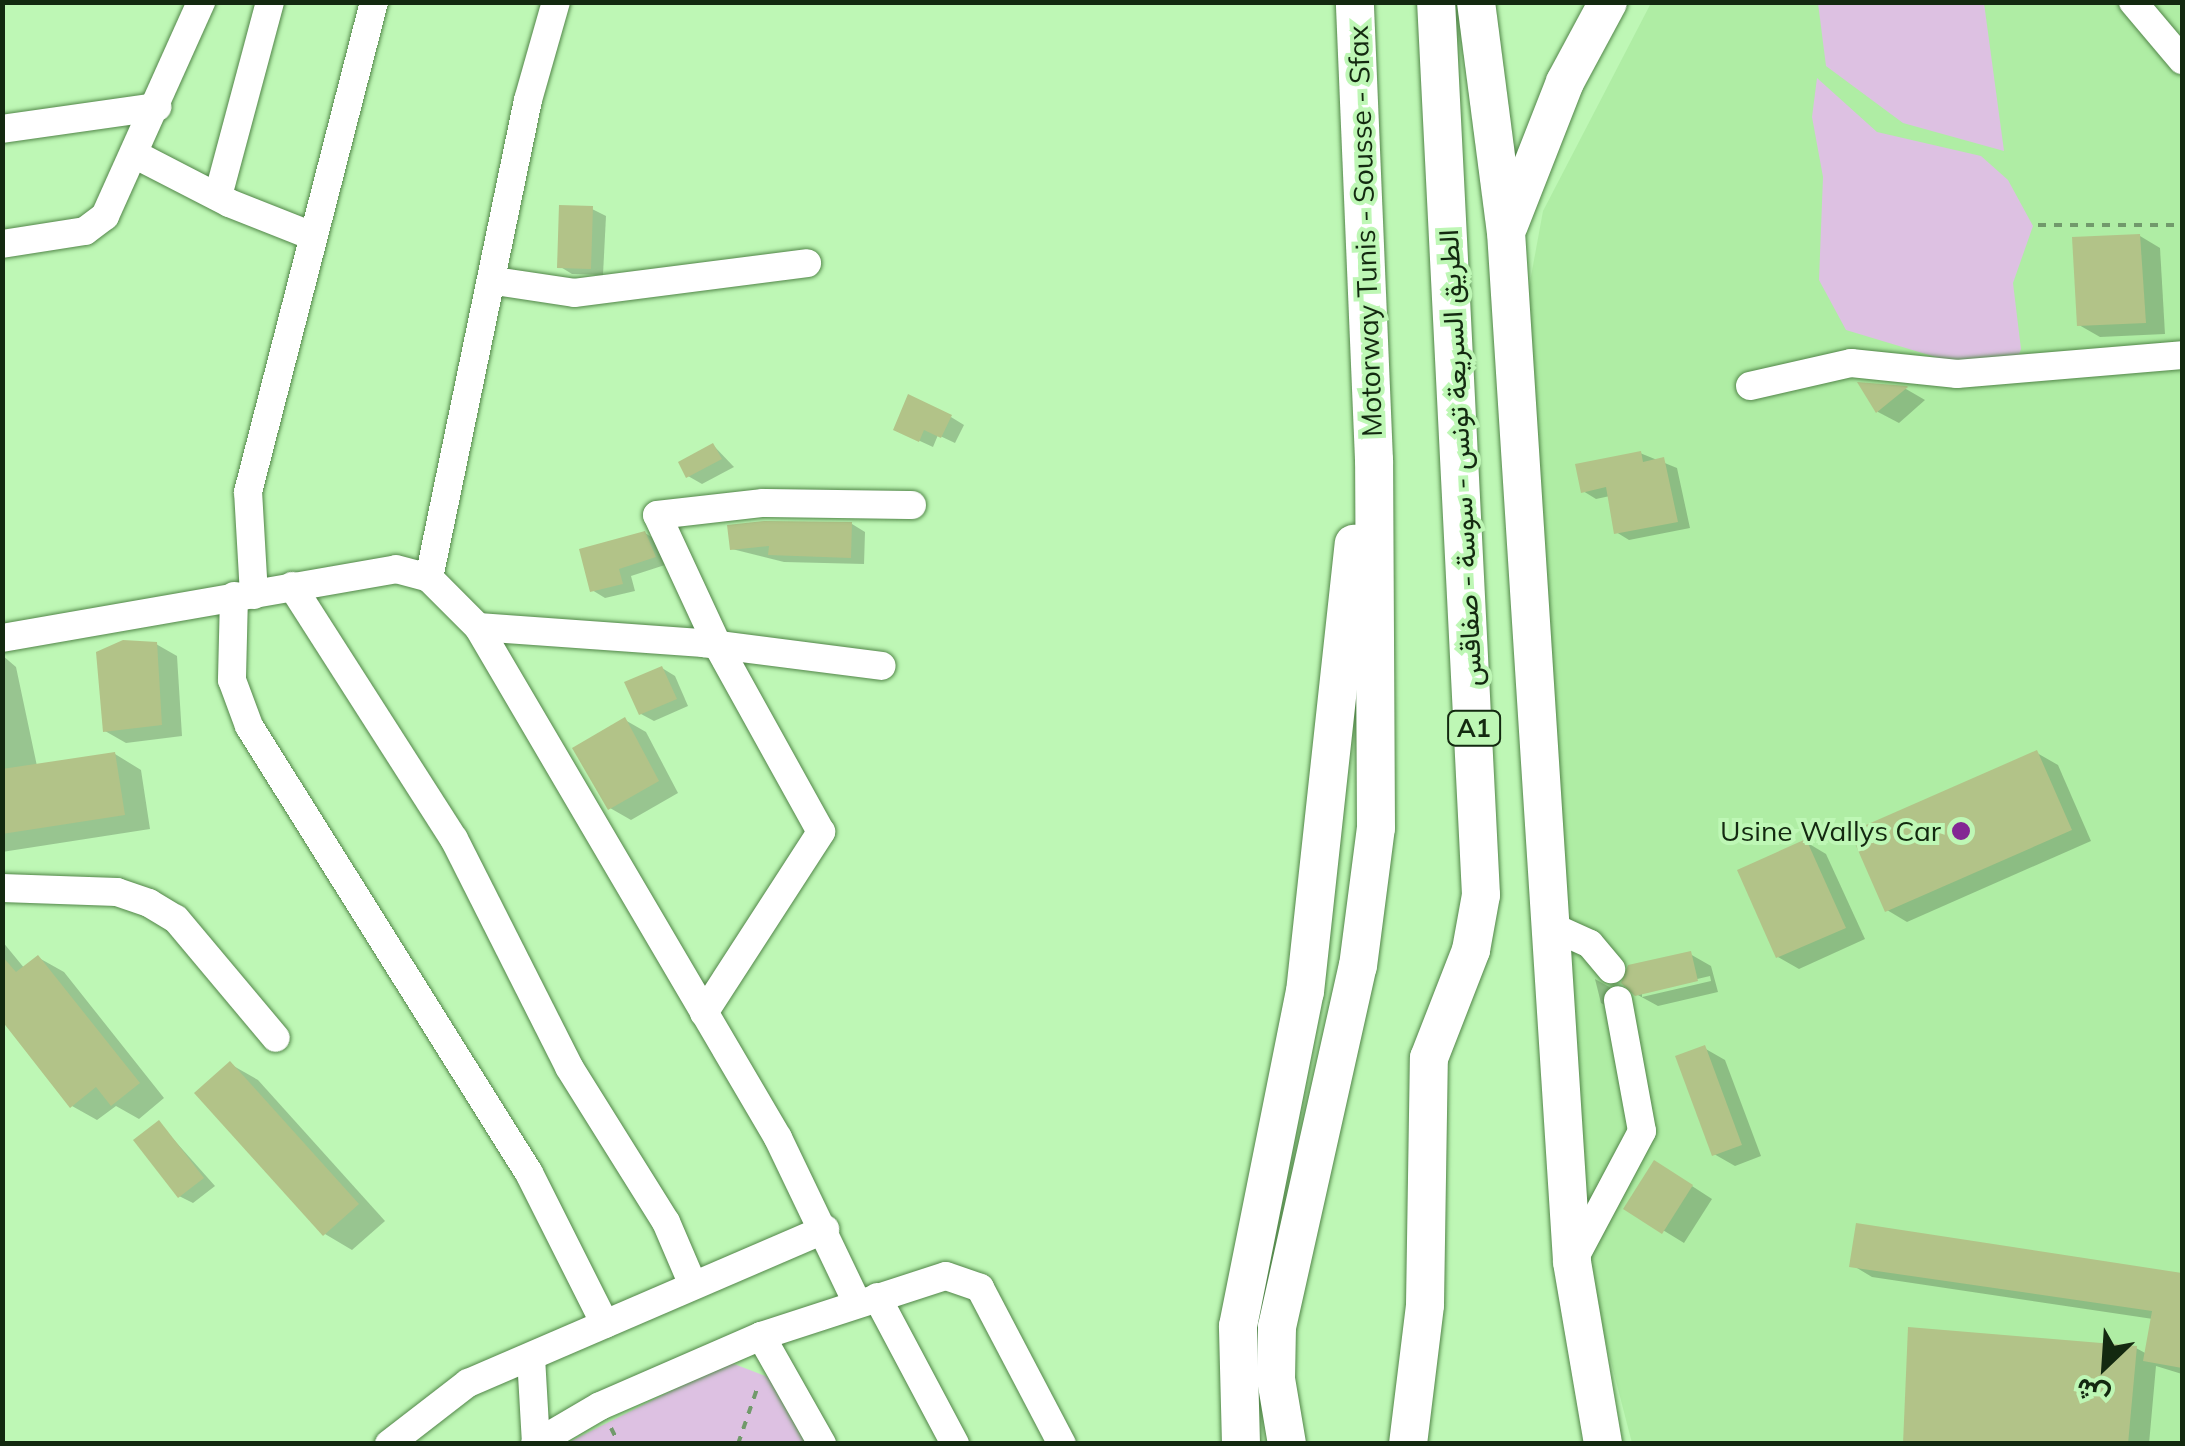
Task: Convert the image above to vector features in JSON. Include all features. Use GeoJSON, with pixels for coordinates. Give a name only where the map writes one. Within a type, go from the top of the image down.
{"type":"FeatureCollection","features":[{"type":"Feature","properties":{"kind":"highway","name":"Motorway Tunis - Sousse - Sfax"},"geometry":{"type":"LineString","coordinates":[[1287,1444],[1276,1379],[1281,1301],[1371,884],[1377,772],[1374,460],[1355,2]]}},
{"type":"Feature","properties":{"kind":"highway","name":"الطريق السريعة تونس - سوسة - صفاقس"},"geometry":{"type":"LineString","coordinates":[[1408,1444],[1426,1305],[1430,1058],[1470,950],[1481,895],[1436,2]]}},
{"type":"Feature","properties":{"kind":"highway"},"geometry":{"type":"LineString","coordinates":[[1476,2],[1506,232],[1546,924],[1572,1262],[1602,1444]]}},
{"type":"Feature","properties":{"kind":"highway"},"geometry":{"type":"LineString","coordinates":[[1506,232],[1543,131],[1608,2]]}},
{"type":"Feature","properties":{"kind":"highway"},"geometry":{"type":"LineString","coordinates":[[1240,1444],[1238,1326],[1278,1153],[1305,992],[1355,526],[1374,460]]}},
{"type":"Feature","properties":{"kind":"street"},"geometry":{"type":"LineString","coordinates":[[2,244],[85,231],[105,216],[136,155],[201,2]]}},
{"type":"Feature","properties":{"kind":"street"},"geometry":{"type":"LineString","coordinates":[[218,196],[270,2]]}},
{"type":"Feature","properties":{"kind":"street"},"geometry":{"type":"LineString","coordinates":[[374,2],[310,235],[246,508],[244,596],[232,680],[249,726],[530,1173],[605,1324]]}},
{"type":"Feature","properties":{"kind":"street"},"geometry":{"type":"LineString","coordinates":[[430,578],[439,508],[496,281],[528,100],[556,2]]}},
{"type":"Feature","properties":{"kind":"street"},"geometry":{"type":"LineString","coordinates":[[2133,2],[2182,60]]}},
{"type":"Feature","properties":{"kind":"street"},"geometry":{"type":"LineString","coordinates":[[2,129],[157,107]]}},
{"type":"Feature","properties":{"kind":"street"},"geometry":{"type":"LineString","coordinates":[[136,155],[310,235]]}},
{"type":"Feature","properties":{"kind":"street"},"geometry":{"type":"LineString","coordinates":[[496,281],[574,293],[807,263]]}},
{"type":"Feature","properties":{"kind":"street"},"geometry":{"type":"LineString","coordinates":[[1750,386],[1851,363],[1957,374],[2182,356]]}},
{"type":"Feature","properties":{"kind":"street"},"geometry":{"type":"LineString","coordinates":[[704,1013],[822,832],[717,644],[657,515],[763,504],[912,505]]}},
{"type":"Feature","properties":{"kind":"street"},"geometry":{"type":"LineString","coordinates":[[2,638],[396,570],[430,578],[478,627],[867,1300],[956,1444]]}},
{"type":"Feature","properties":{"kind":"street"},"geometry":{"type":"LineString","coordinates":[[292,586],[454,839],[569,1067],[666,1222],[693,1285]]}},
{"type":"Feature","properties":{"kind":"street"},"geometry":{"type":"LineString","coordinates":[[478,627],[717,644],[882,666]]}},
{"type":"Feature","properties":{"kind":"street"},"geometry":{"type":"LineString","coordinates":[[2,888],[117,892],[149,904],[176,919],[276,1038]]}},
{"type":"Feature","properties":{"kind":"street"},"geometry":{"type":"LineString","coordinates":[[1546,924],[1590,944],[1611,969]]}},
{"type":"Feature","properties":{"kind":"street"},"geometry":{"type":"LineString","coordinates":[[1572,1262],[1642,1131],[1618,1000]]}},
{"type":"Feature","properties":{"kind":"street"},"geometry":{"type":"LineString","coordinates":[[389,1444],[468,1383],[826,1229]]}},
{"type":"Feature","properties":{"kind":"street"},"geometry":{"type":"LineString","coordinates":[[531,1357],[536,1443],[600,1406],[766,1345],[867,1300],[946,1276],[980,1288],[1062,1444]]}},
{"type":"Feature","properties":{"kind":"street"},"geometry":{"type":"LineString","coordinates":[[766,1345],[822,1444]]}},
{"type":"Feature","properties":{"kind":"path"},"geometry":{"type":"LineString","coordinates":[[2038,225],[2182,225]]}},
{"type":"Feature","properties":{"kind":"path"},"geometry":{"type":"LineString","coordinates":[[738,1444],[766,1345]]}},
{"type":"Feature","properties":{"kind":"shaded area"},"geometry":{"type":"Polygon","coordinates":[[[1651,3],[2182,3],[2182,1443],[1632,1443],[1595,1300],[1552,870],[1521,331],[1543,211],[1651,3]]]}},
{"type":"Feature","properties":{"kind":"shaded area"},"geometry":{"type":"Polygon","coordinates":[[[1818,3],[1984,3],[2004,151],[1903,123],[1826,66],[1818,3]]]}},
{"type":"Feature","properties":{"kind":"shaded area"},"geometry":{"type":"Polygon","coordinates":[[[1817,78],[1877,132],[1981,156],[2008,180],[2033,226],[2013,283],[2021,349],[2016,363],[1982,371],[1846,330],[1819,280],[1823,177],[1812,117],[1817,78]]]}},
{"type":"Feature","properties":{"kind":"shaded area"},"geometry":{"type":"Polygon","coordinates":[[[729,1362],[768,1377],[805,1443],[565,1444],[729,1362]]]}},
{"type":"Feature","properties":{"kind":"building"},"geometry":{"type":"Polygon","coordinates":[[[559,205],[593,206],[591,269],[557,268],[559,205]]]}},
{"type":"Feature","properties":{"kind":"building"},"geometry":{"type":"Polygon","coordinates":[[[2140,234],[2146,323],[2077,326],[2072,237],[2140,234]]]}},
{"type":"Feature","properties":{"kind":"building"},"geometry":{"type":"Polygon","coordinates":[[[1857,382],[1907,386],[1908,387],[1876,413],[1857,382]]]}},
{"type":"Feature","properties":{"kind":"building"},"geometry":{"type":"Polygon","coordinates":[[[908,394],[952,415],[941,438],[924,430],[919,442],[893,430],[908,394]]]}},
{"type":"Feature","properties":{"kind":"building"},"geometry":{"type":"Polygon","coordinates":[[[713,443],[722,459],[686,478],[678,462],[713,443]]]}},
{"type":"Feature","properties":{"kind":"building"},"geometry":{"type":"Polygon","coordinates":[[[1641,451],[1643,462],[1664,457],[1678,522],[1614,534],[1606,487],[1581,493],[1575,464],[1641,451]]]}},
{"type":"Feature","properties":{"kind":"building"},"geometry":{"type":"Polygon","coordinates":[[[764,521],[852,522],[851,558],[768,555],[769,546],[730,550],[727,525],[764,521]]]}},
{"type":"Feature","properties":{"kind":"building"},"geometry":{"type":"Polygon","coordinates":[[[645,531],[656,557],[619,569],[623,584],[590,592],[579,549],[645,531]]]}},
{"type":"Feature","properties":{"kind":"building"},"geometry":{"type":"Polygon","coordinates":[[[123,640],[157,642],[162,725],[103,732],[96,652],[123,640]]]}},
{"type":"Feature","properties":{"kind":"building"},"geometry":{"type":"Polygon","coordinates":[[[662,666],[677,699],[639,715],[624,682],[662,666]]]}},
{"type":"Feature","properties":{"kind":"building"},"geometry":{"type":"Polygon","coordinates":[[[625,717],[659,781],[608,810],[572,748],[625,717]]]}},
{"type":"Feature","properties":{"kind":"building","name":"Usine Wallys Car"},"geometry":{"type":"Polygon","coordinates":[[[2037,750],[2072,830],[1885,912],[1850,832],[2037,750]]]}},
{"type":"Feature","properties":{"kind":"building"},"geometry":{"type":"Polygon","coordinates":[[[115,752],[125,815],[2,834],[2,769],[115,752]]]}},
{"type":"Feature","properties":{"kind":"building","name":"Usine Wallys Car"},"geometry":{"type":"Polygon","coordinates":[[[1806,839],[1846,928],[1776,958],[1737,870],[1806,839]]]}},
{"type":"Feature","properties":{"kind":"building"},"geometry":{"type":"Polygon","coordinates":[[[1691,951],[1698,981],[1635,996],[1621,983],[1628,965],[1691,951]]]}},
{"type":"Feature","properties":{"kind":"building"},"geometry":{"type":"Polygon","coordinates":[[[38,955],[140,1083],[111,1106],[96,1087],[70,1108],[2,1021],[2,956],[16,972],[38,955]]]}},
{"type":"Feature","properties":{"kind":"building"},"geometry":{"type":"Polygon","coordinates":[[[1705,1045],[1742,1145],[1712,1156],[1675,1056],[1705,1045]]]}},
{"type":"Feature","properties":{"kind":"building"},"geometry":{"type":"Polygon","coordinates":[[[230,1061],[359,1204],[323,1236],[194,1093],[230,1061]]]}},
{"type":"Feature","properties":{"kind":"building"},"geometry":{"type":"Polygon","coordinates":[[[159,1120],[204,1178],[178,1198],[133,1140],[159,1120]]]}},
{"type":"Feature","properties":{"kind":"building"},"geometry":{"type":"Polygon","coordinates":[[[1654,1160],[1693,1185],[1662,1234],[1623,1209],[1654,1160]]]}},
{"type":"Feature","properties":{"kind":"building"},"geometry":{"type":"Polygon","coordinates":[[[1856,1223],[2182,1273],[2182,1368],[2143,1361],[2152,1311],[1849,1267],[1856,1223]]]}},
{"type":"Feature","properties":{"kind":"building"},"geometry":{"type":"Polygon","coordinates":[[[1908,1327],[2137,1346],[2128,1444],[1903,1444],[1908,1327]]]}},
{"type":"Feature","properties":{"kind":"place","name":"Usine Wallys Car"},"geometry":{"type":"Point","coordinates":[1961,831]}}]}
